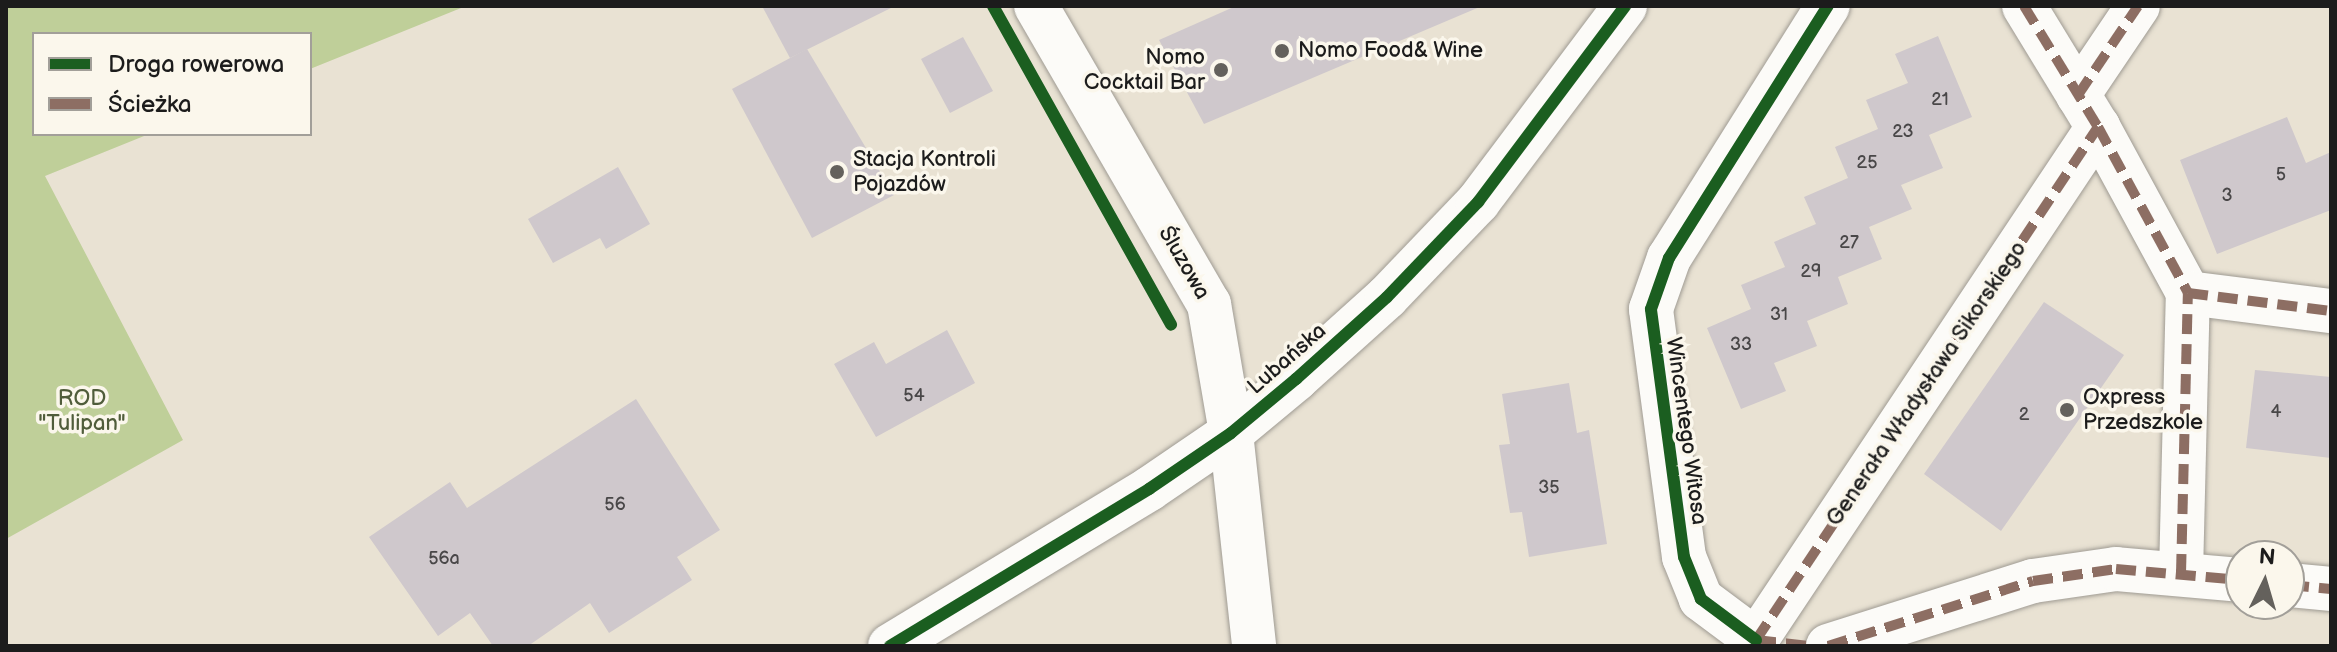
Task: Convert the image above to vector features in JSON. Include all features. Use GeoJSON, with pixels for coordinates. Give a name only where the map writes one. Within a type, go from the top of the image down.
{"type":"FeatureCollection","features":[{"type":"Feature","properties":{"kind":"street","name":"Śluzowa"},"geometry":{"type":"LineString","coordinates":[[1036,6],[1209,304],[1231,433],[1254,646]]}},
{"type":"Feature","properties":{"kind":"street","name":"Lubańska"},"geometry":{"type":"LineString","coordinates":[[890,646],[1231,433],[1372,311],[1478,202],[1625,6]]}},
{"type":"Feature","properties":{"kind":"street","name":"Wincentego Witosa"},"geometry":{"type":"LineString","coordinates":[[1756,640],[1701,599],[1684,557],[1651,309],[1669,258],[1828,6]]}},
{"type":"Feature","properties":{"kind":"street"},"geometry":{"type":"LineString","coordinates":[[2024,6],[2088,111],[2188,293],[2181,574]]}},
{"type":"Feature","properties":{"kind":"street","name":"Generała Władysława Sikorskiego"},"geometry":{"type":"LineString","coordinates":[[1756,640],[2088,111],[2138,6]]}},
{"type":"Feature","properties":{"kind":"street"},"geometry":{"type":"LineString","coordinates":[[2188,293],[2331,311]]}},
{"type":"Feature","properties":{"kind":"street"},"geometry":{"type":"LineString","coordinates":[[1828,646],[2033,581],[2116,569],[2225,578]]}},
{"type":"Feature","properties":{"kind":"street"},"geometry":{"type":"LineString","coordinates":[[2305,587],[2331,589]]}},
{"type":"Feature","properties":{"kind":"street"},"geometry":{"type":"LineString","coordinates":[[1756,640],[1809,646]]}},
{"type":"Feature","properties":{"kind":"green space","name":"ROD \"Tulipan\""},"geometry":{"type":"Polygon","coordinates":[[[6,6],[466,6],[312,68],[312,32],[32,32],[32,136],[144,136],[45,176],[183,440],[6,539],[6,6]]]}},
{"type":"Feature","properties":{"kind":"building"},"geometry":{"type":"Polygon","coordinates":[[[762,6],[895,6],[790,58],[762,6]]]}},
{"type":"Feature","properties":{"kind":"building"},"geometry":{"type":"Polygon","coordinates":[[[1236,6],[1482,6],[1204,124],[1159,40],[1236,6]]]}},
{"type":"Feature","properties":{"kind":"building"},"geometry":{"type":"Polygon","coordinates":[[[1938,36],[1972,117],[1929,135],[1943,168],[1901,185],[1912,209],[1869,227],[1882,259],[1838,277],[1848,304],[1807,321],[1817,346],[1774,363],[1786,391],[1741,409],[1707,328],[1751,309],[1741,285],[1785,267],[1774,242],[1816,224],[1804,197],[1848,178],[1835,147],[1878,129],[1866,100],[1908,83],[1895,54],[1938,36]]]}},
{"type":"Feature","properties":{"kind":"building"},"geometry":{"type":"Polygon","coordinates":[[[963,37],[993,91],[950,113],[921,59],[963,37]]]}},
{"type":"Feature","properties":{"kind":"building"},"geometry":{"type":"Polygon","coordinates":[[[807,49],[894,195],[812,238],[732,89],[807,49]]]}},
{"type":"Feature","properties":{"kind":"building"},"geometry":{"type":"Polygon","coordinates":[[[2287,117],[2306,163],[2331,152],[2331,210],[2217,254],[2180,160],[2287,117]]]}},
{"type":"Feature","properties":{"kind":"building"},"geometry":{"type":"Polygon","coordinates":[[[618,167],[650,224],[606,249],[600,238],[553,263],[528,219],[618,167]]]}},
{"type":"Feature","properties":{"kind":"building"},"geometry":{"type":"Polygon","coordinates":[[[2044,302],[2124,355],[2001,531],[1924,474],[2044,302]]]}},
{"type":"Feature","properties":{"kind":"building"},"geometry":{"type":"Polygon","coordinates":[[[947,330],[975,383],[876,437],[834,364],[874,342],[886,364],[947,330]]]}},
{"type":"Feature","properties":{"kind":"building"},"geometry":{"type":"Polygon","coordinates":[[[2255,370],[2331,377],[2331,458],[2246,448],[2255,370]]]}},
{"type":"Feature","properties":{"kind":"building"},"geometry":{"type":"Polygon","coordinates":[[[1569,383],[1577,433],[1589,430],[1607,544],[1529,557],[1522,512],[1510,513],[1499,445],[1510,444],[1502,394],[1569,383]]]}},
{"type":"Feature","properties":{"kind":"building"},"geometry":{"type":"Polygon","coordinates":[[[636,399],[720,530],[677,557],[692,580],[609,633],[590,603],[528,646],[493,646],[470,613],[438,636],[369,537],[450,482],[467,508],[636,399]]]}},
{"type":"Feature","properties":{"kind":"marked path"},"geometry":{"type":"LineString","coordinates":[[2024,6],[2098,127],[2188,293],[2331,311]]}},
{"type":"Feature","properties":{"kind":"marked path"},"geometry":{"type":"LineString","coordinates":[[2078,95],[2138,6]]}},
{"type":"Feature","properties":{"kind":"marked path"},"geometry":{"type":"LineString","coordinates":[[1756,640],[2098,127]]}},
{"type":"Feature","properties":{"kind":"marked path"},"geometry":{"type":"LineString","coordinates":[[2181,574],[2188,293]]}},
{"type":"Feature","properties":{"kind":"marked path"},"geometry":{"type":"LineString","coordinates":[[1828,646],[2033,581],[2116,569],[2225,579]]}},
{"type":"Feature","properties":{"kind":"marked path"},"geometry":{"type":"LineString","coordinates":[[2305,587],[2331,589]]}},
{"type":"Feature","properties":{"kind":"marked path"},"geometry":{"type":"LineString","coordinates":[[1756,640],[1809,646]]}},
{"type":"Feature","properties":{"kind":"cycle path"},"geometry":{"type":"LineString","coordinates":[[993,6],[1171,325]]}},
{"type":"Feature","properties":{"kind":"cycle path"},"geometry":{"type":"LineString","coordinates":[[890,646],[1149,489],[1231,433],[1296,379],[1387,297],[1478,202],[1625,6]]}},
{"type":"Feature","properties":{"kind":"cycle path"},"geometry":{"type":"LineString","coordinates":[[1756,640],[1701,599],[1684,557],[1651,309],[1669,258],[1828,6]]}},
{"type":"Feature","properties":{"kind":"place","name":"Nomo Food& Wine"},"geometry":{"type":"Point","coordinates":[1282,51]}},
{"type":"Feature","properties":{"kind":"place","name":"Nomo Cocktail Bar"},"geometry":{"type":"Point","coordinates":[1221,70]}},
{"type":"Feature","properties":{"kind":"place","name":"Stacja Kontroli Pojazdów"},"geometry":{"type":"Point","coordinates":[837,172]}},
{"type":"Feature","properties":{"kind":"place","name":"Oxpress Przedszkole"},"geometry":{"type":"Point","coordinates":[2067,410]}}]}
